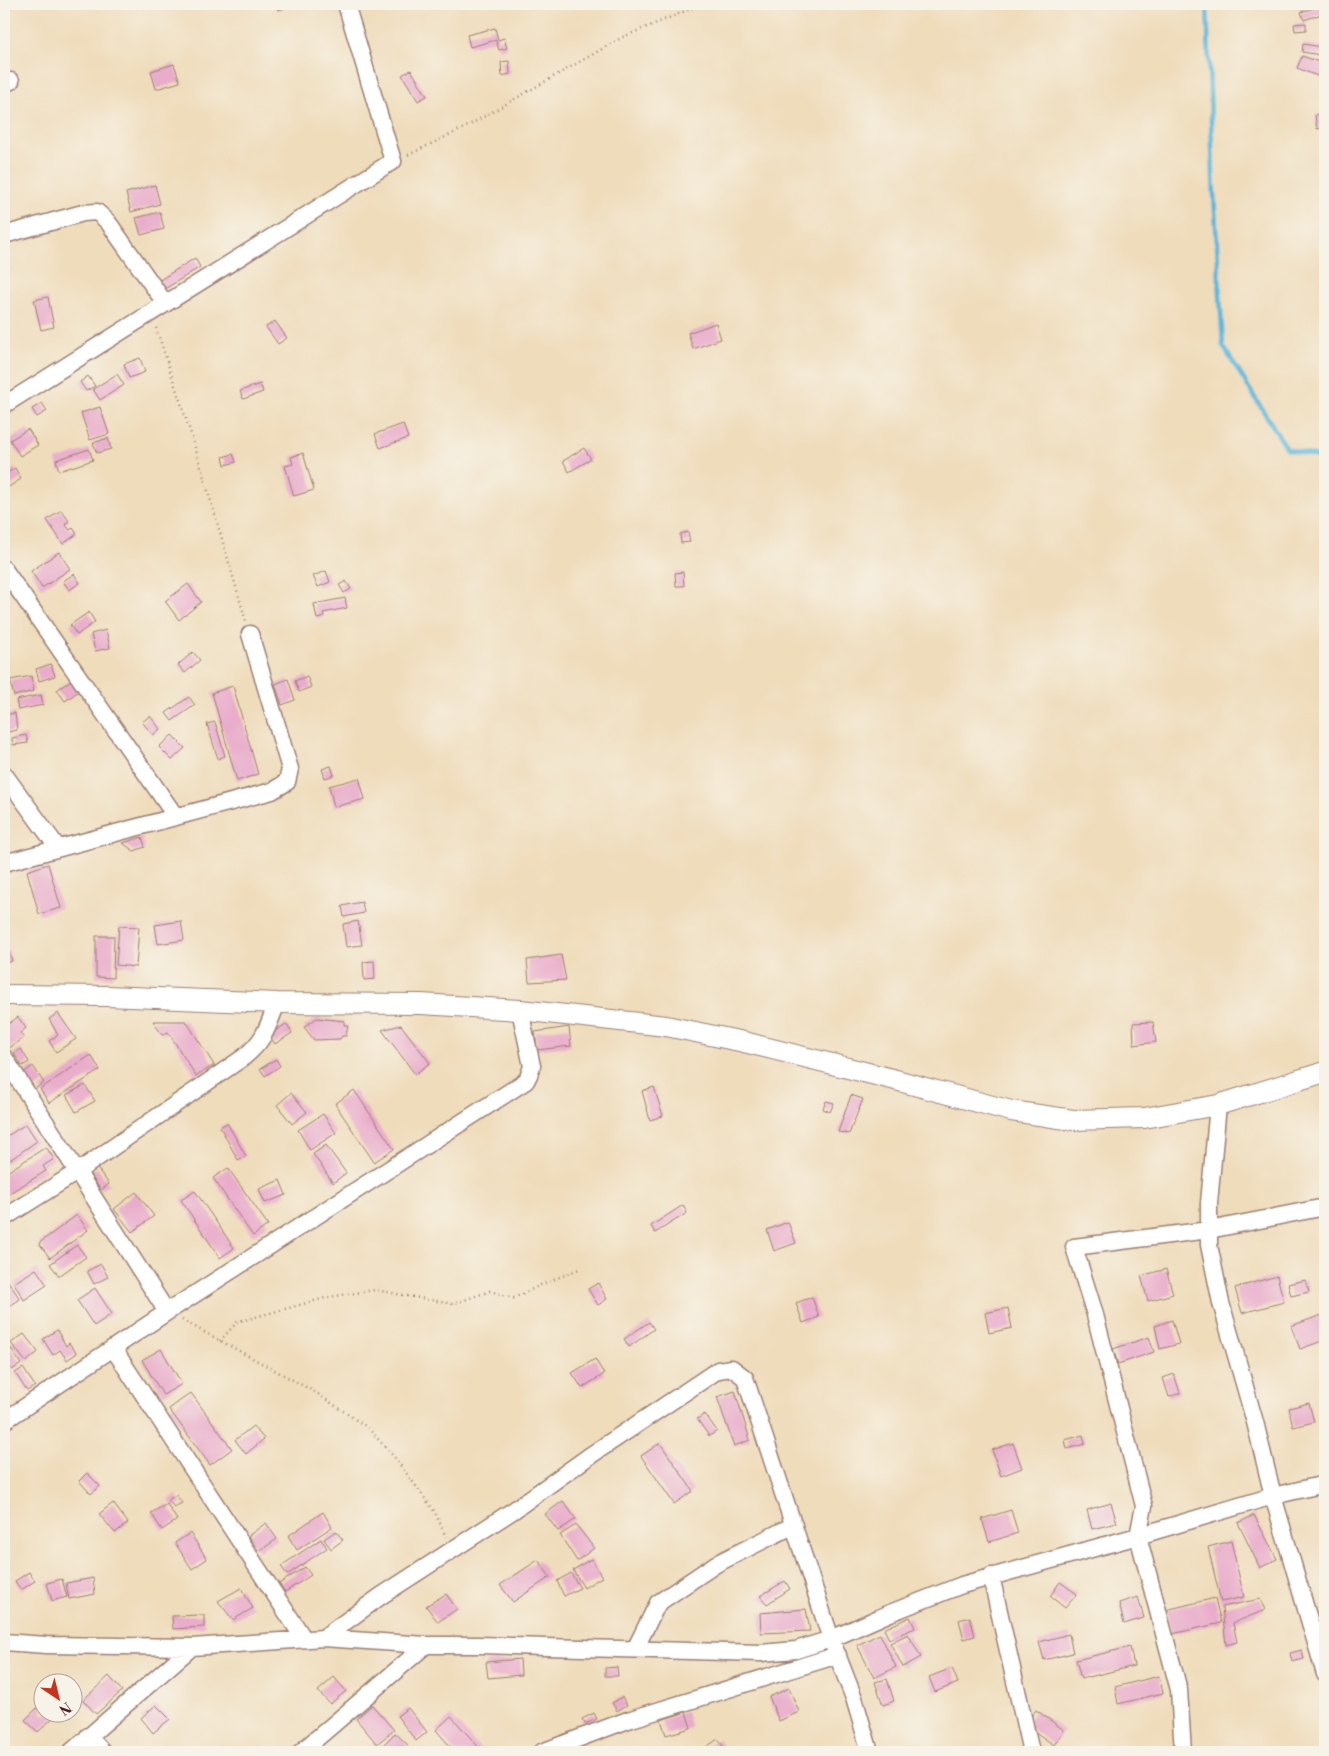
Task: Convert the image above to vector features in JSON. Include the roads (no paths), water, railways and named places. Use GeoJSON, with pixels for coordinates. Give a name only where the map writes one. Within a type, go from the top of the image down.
{"type":"FeatureCollection","features":[{"type":"Feature","properties":{"kind":"main road"},"geometry":{"type":"LineString","coordinates":[[4,995],[107,996],[277,1003],[421,1004],[520,1010],[666,1026],[744,1042],[892,1078],[1011,1111],[1073,1120],[1144,1118],[1218,1105],[1325,1072]]}},
{"type":"Feature","properties":{"kind":"street"},"geometry":{"type":"LineString","coordinates":[[4,405],[393,160],[346,4]]}},
{"type":"Feature","properties":{"kind":"street"},"geometry":{"type":"LineString","coordinates":[[4,234],[83,213],[97,212],[108,222],[165,304]]}},
{"type":"Feature","properties":{"kind":"street"},"geometry":{"type":"LineString","coordinates":[[4,569],[176,817]]}},
{"type":"Feature","properties":{"kind":"street"},"geometry":{"type":"LineString","coordinates":[[4,863],[272,791],[287,782],[290,769],[250,634]]}},
{"type":"Feature","properties":{"kind":"street"},"geometry":{"type":"LineString","coordinates":[[4,774],[58,848]]}},
{"type":"Feature","properties":{"kind":"street"},"geometry":{"type":"LineString","coordinates":[[4,1218],[77,1172],[236,1063],[256,1047],[264,1036],[277,1003]]}},
{"type":"Feature","properties":{"kind":"street"},"geometry":{"type":"LineString","coordinates":[[4,1421],[167,1312],[526,1081],[532,1066],[520,1010]]}},
{"type":"Feature","properties":{"kind":"street"},"geometry":{"type":"LineString","coordinates":[[4,1057],[167,1312]]}},
{"type":"Feature","properties":{"kind":"street"},"geometry":{"type":"LineString","coordinates":[[1218,1105],[1210,1203],[1209,1245],[1221,1303],[1255,1422],[1273,1496],[1325,1674]]}},
{"type":"Feature","properties":{"kind":"street"},"geometry":{"type":"LineString","coordinates":[[1183,1752],[1179,1690],[1138,1536],[1144,1506],[1094,1312],[1074,1247],[1209,1230],[1325,1207]]}},
{"type":"Feature","properties":{"kind":"street"},"geometry":{"type":"LineString","coordinates":[[113,1348],[304,1639]]}},
{"type":"Feature","properties":{"kind":"street"},"geometry":{"type":"LineString","coordinates":[[323,1638],[381,1596],[514,1510],[588,1457],[718,1370],[732,1368],[745,1378],[832,1639],[854,1698],[870,1752]]}},
{"type":"Feature","properties":{"kind":"street"},"geometry":{"type":"LineString","coordinates":[[4,1642],[46,1645],[192,1647],[323,1638],[426,1645],[761,1653],[796,1650],[832,1639],[890,1612],[962,1585],[1273,1496],[1325,1484]]}},
{"type":"Feature","properties":{"kind":"street"},"geometry":{"type":"LineString","coordinates":[[635,1649],[658,1603],[716,1564],[794,1525]]}},
{"type":"Feature","properties":{"kind":"street"},"geometry":{"type":"LineString","coordinates":[[991,1576],[1031,1752]]}},
{"type":"Feature","properties":{"kind":"street"},"geometry":{"type":"LineString","coordinates":[[301,1752],[426,1645]]}},
{"type":"Feature","properties":{"kind":"street"},"geometry":{"type":"LineString","coordinates":[[71,1752],[192,1647]]}},
{"type":"Feature","properties":{"kind":"street"},"geometry":{"type":"LineString","coordinates":[[542,1752],[628,1720],[838,1656]]}},
{"type":"Feature","properties":{"kind":"street"},"geometry":{"type":"LineString","coordinates":[[88,1736],[103,1752]]}},
{"type":"Feature","properties":{"kind":"waterway"},"geometry":{"type":"LineString","coordinates":[[1207,4],[1213,177],[1223,346],[1287,449],[1325,459]]}}]}
